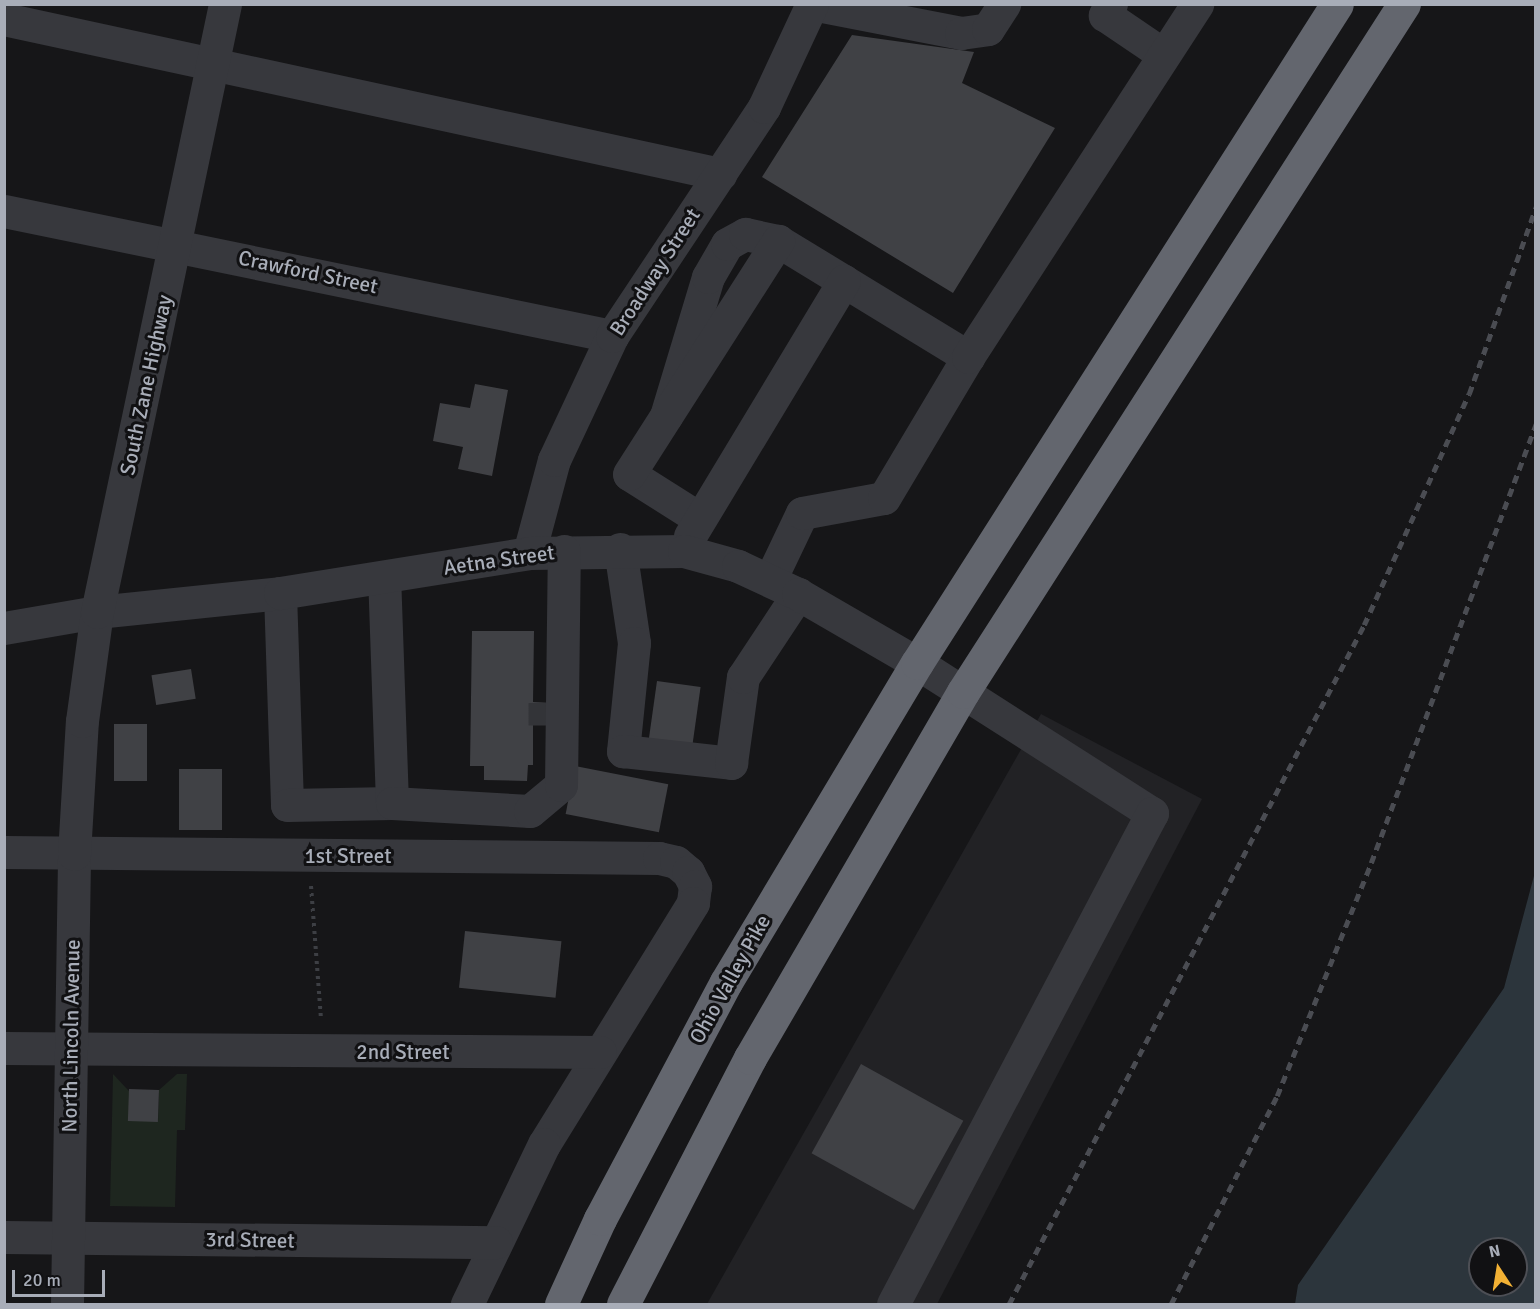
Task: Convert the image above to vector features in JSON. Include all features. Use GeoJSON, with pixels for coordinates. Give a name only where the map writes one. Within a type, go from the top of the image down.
{"type":"FeatureCollection","features":[{"type":"Feature","properties":{"kind":"highway","name":"Ohio Valley Pike"},"geometry":{"type":"LineString","coordinates":[[561,1305],[600,1219],[726,982],[917,663],[1337,4]]}},
{"type":"Feature","properties":{"kind":"highway"},"geometry":{"type":"LineString","coordinates":[[622,1305],[750,1058],[963,692],[1404,4]]}},
{"type":"Feature","properties":{"kind":"street","name":"South Zane Highway"},"geometry":{"type":"LineString","coordinates":[[81,767],[82,721],[97,612],[225,4]]}},
{"type":"Feature","properties":{"kind":"street"},"geometry":{"type":"LineString","coordinates":[[812,4],[961,33],[988,29],[1004,4]]}},
{"type":"Feature","properties":{"kind":"street","name":"Broadway Street"},"geometry":{"type":"LineString","coordinates":[[529,553],[554,460],[612,336],[764,107],[812,4]]}},
{"type":"Feature","properties":{"kind":"street"},"geometry":{"type":"LineString","coordinates":[[1111,4],[1105,15],[1164,55]]}},
{"type":"Feature","properties":{"kind":"street"},"geometry":{"type":"LineString","coordinates":[[620,549],[634,643],[623,751],[731,763],[743,677],[784,587],[802,513],[884,498],[968,357],[1197,4]]}},
{"type":"Feature","properties":{"kind":"street"},"geometry":{"type":"LineString","coordinates":[[4,19],[720,174]]}},
{"type":"Feature","properties":{"kind":"street","name":"Crawford Street"},"geometry":{"type":"LineString","coordinates":[[4,211],[175,244],[612,336]]}},
{"type":"Feature","properties":{"kind":"street"},"geometry":{"type":"LineString","coordinates":[[697,517],[629,474],[778,241],[968,357]]}},
{"type":"Feature","properties":{"kind":"street"},"geometry":{"type":"LineString","coordinates":[[684,551],[697,517],[844,281]]}},
{"type":"Feature","properties":{"kind":"street","name":"Aetna Street"},"geometry":{"type":"LineString","coordinates":[[4,628],[97,612],[280,593],[529,553],[620,549],[684,551],[784,587],[917,663],[1152,813],[893,1305]]}},
{"type":"Feature","properties":{"kind":"street"},"geometry":{"type":"LineString","coordinates":[[287,805],[392,803],[530,811],[561,785],[564,550]]}},
{"type":"Feature","properties":{"kind":"street"},"geometry":{"type":"LineString","coordinates":[[384,577],[392,803]]}},
{"type":"Feature","properties":{"kind":"street"},"geometry":{"type":"LineString","coordinates":[[280,593],[287,805],[296,856]]}},
{"type":"Feature","properties":{"kind":"street"},"geometry":{"type":"LineString","coordinates":[[424,805],[437,796],[522,796],[537,783],[545,764],[544,620],[564,593]]}},
{"type":"Feature","properties":{"kind":"street","name":"North Lincoln Avenue"},"geometry":{"type":"LineString","coordinates":[[67,1305],[74,854],[81,767]]}},
{"type":"Feature","properties":{"kind":"street","name":"1st Street"},"geometry":{"type":"LineString","coordinates":[[4,852],[659,858],[676,862],[688,872],[695,886],[693,903],[600,1052]]}},
{"type":"Feature","properties":{"kind":"street"},"geometry":{"type":"LineString","coordinates":[[4,1047],[71,1048]]}},
{"type":"Feature","properties":{"kind":"street","name":"2nd Street"},"geometry":{"type":"LineString","coordinates":[[71,1048],[323,1053],[600,1052]]}},
{"type":"Feature","properties":{"kind":"street"},"geometry":{"type":"LineString","coordinates":[[467,1305],[544,1144],[600,1052]]}},
{"type":"Feature","properties":{"kind":"street","name":"3rd Street"},"geometry":{"type":"LineString","coordinates":[[4,1237],[496,1242]]}},
{"type":"Feature","properties":{"kind":"path"},"geometry":{"type":"LineString","coordinates":[[296,856],[323,1053]]}},
{"type":"Feature","properties":{"kind":"shaded area"},"geometry":{"type":"Polygon","coordinates":[[[1041,714],[1202,799],[937,1304],[707,1304],[1041,714]]]}},
{"type":"Feature","properties":{"kind":"shaded area"},"geometry":{"type":"Polygon","coordinates":[[[1535,872],[1535,1304],[1295,1304],[1298,1285],[1504,988],[1535,872]]]}},
{"type":"Feature","properties":{"kind":"shaded area"},"geometry":{"type":"Polygon","coordinates":[[[113,1074],[158,1122],[159,1090],[177,1074],[187,1074],[185,1130],[177,1130],[175,1207],[110,1206],[113,1074]]]}},
{"type":"Feature","properties":{"kind":"building"},"geometry":{"type":"Polygon","coordinates":[[[852,35],[974,52],[962,83],[1055,128],[953,293],[762,177],[852,35]]]}},
{"type":"Feature","properties":{"kind":"building"},"geometry":{"type":"Polygon","coordinates":[[[475,384],[508,390],[492,476],[458,469],[463,447],[433,441],[440,403],[470,408],[475,384]]]}},
{"type":"Feature","properties":{"kind":"building"},"geometry":{"type":"Polygon","coordinates":[[[472,631],[534,631],[533,702],[553,703],[553,725],[533,725],[533,765],[528,765],[527,781],[484,780],[484,766],[470,766],[472,631]]]}},
{"type":"Feature","properties":{"kind":"building"},"geometry":{"type":"Polygon","coordinates":[[[191,669],[196,699],[156,705],[151,675],[191,669]]]}},
{"type":"Feature","properties":{"kind":"building"},"geometry":{"type":"Polygon","coordinates":[[[657,681],[701,687],[691,755],[647,749],[657,681]]]}},
{"type":"Feature","properties":{"kind":"building"},"geometry":{"type":"Polygon","coordinates":[[[114,724],[147,724],[147,781],[114,781],[114,724]]]}},
{"type":"Feature","properties":{"kind":"building"},"geometry":{"type":"Polygon","coordinates":[[[575,766],[668,784],[659,832],[566,814],[575,766]]]}},
{"type":"Feature","properties":{"kind":"building"},"geometry":{"type":"Polygon","coordinates":[[[179,769],[222,769],[222,830],[179,830],[179,769]]]}},
{"type":"Feature","properties":{"kind":"building"},"geometry":{"type":"Polygon","coordinates":[[[465,931],[561,941],[556,998],[459,988],[465,931]]]}},
{"type":"Feature","properties":{"kind":"building"},"geometry":{"type":"Polygon","coordinates":[[[861,1064],[963,1121],[914,1210],[812,1153],[861,1064]]]}},
{"type":"Feature","properties":{"kind":"building"},"geometry":{"type":"Polygon","coordinates":[[[129,1089],[159,1090],[158,1122],[128,1121],[129,1089]]]}},
{"type":"Feature","properties":{"kind":"tunnel"},"geometry":{"type":"LineString","coordinates":[[545,702],[545,725]]}},
{"type":"Feature","properties":{"kind":"railway"},"geometry":{"type":"LineString","coordinates":[[1009,1304],[1364,625],[1469,394],[1536,207]]}},
{"type":"Feature","properties":{"kind":"railway"},"geometry":{"type":"LineString","coordinates":[[1171,1304],[1277,1096],[1371,863],[1536,424]]}}]}
